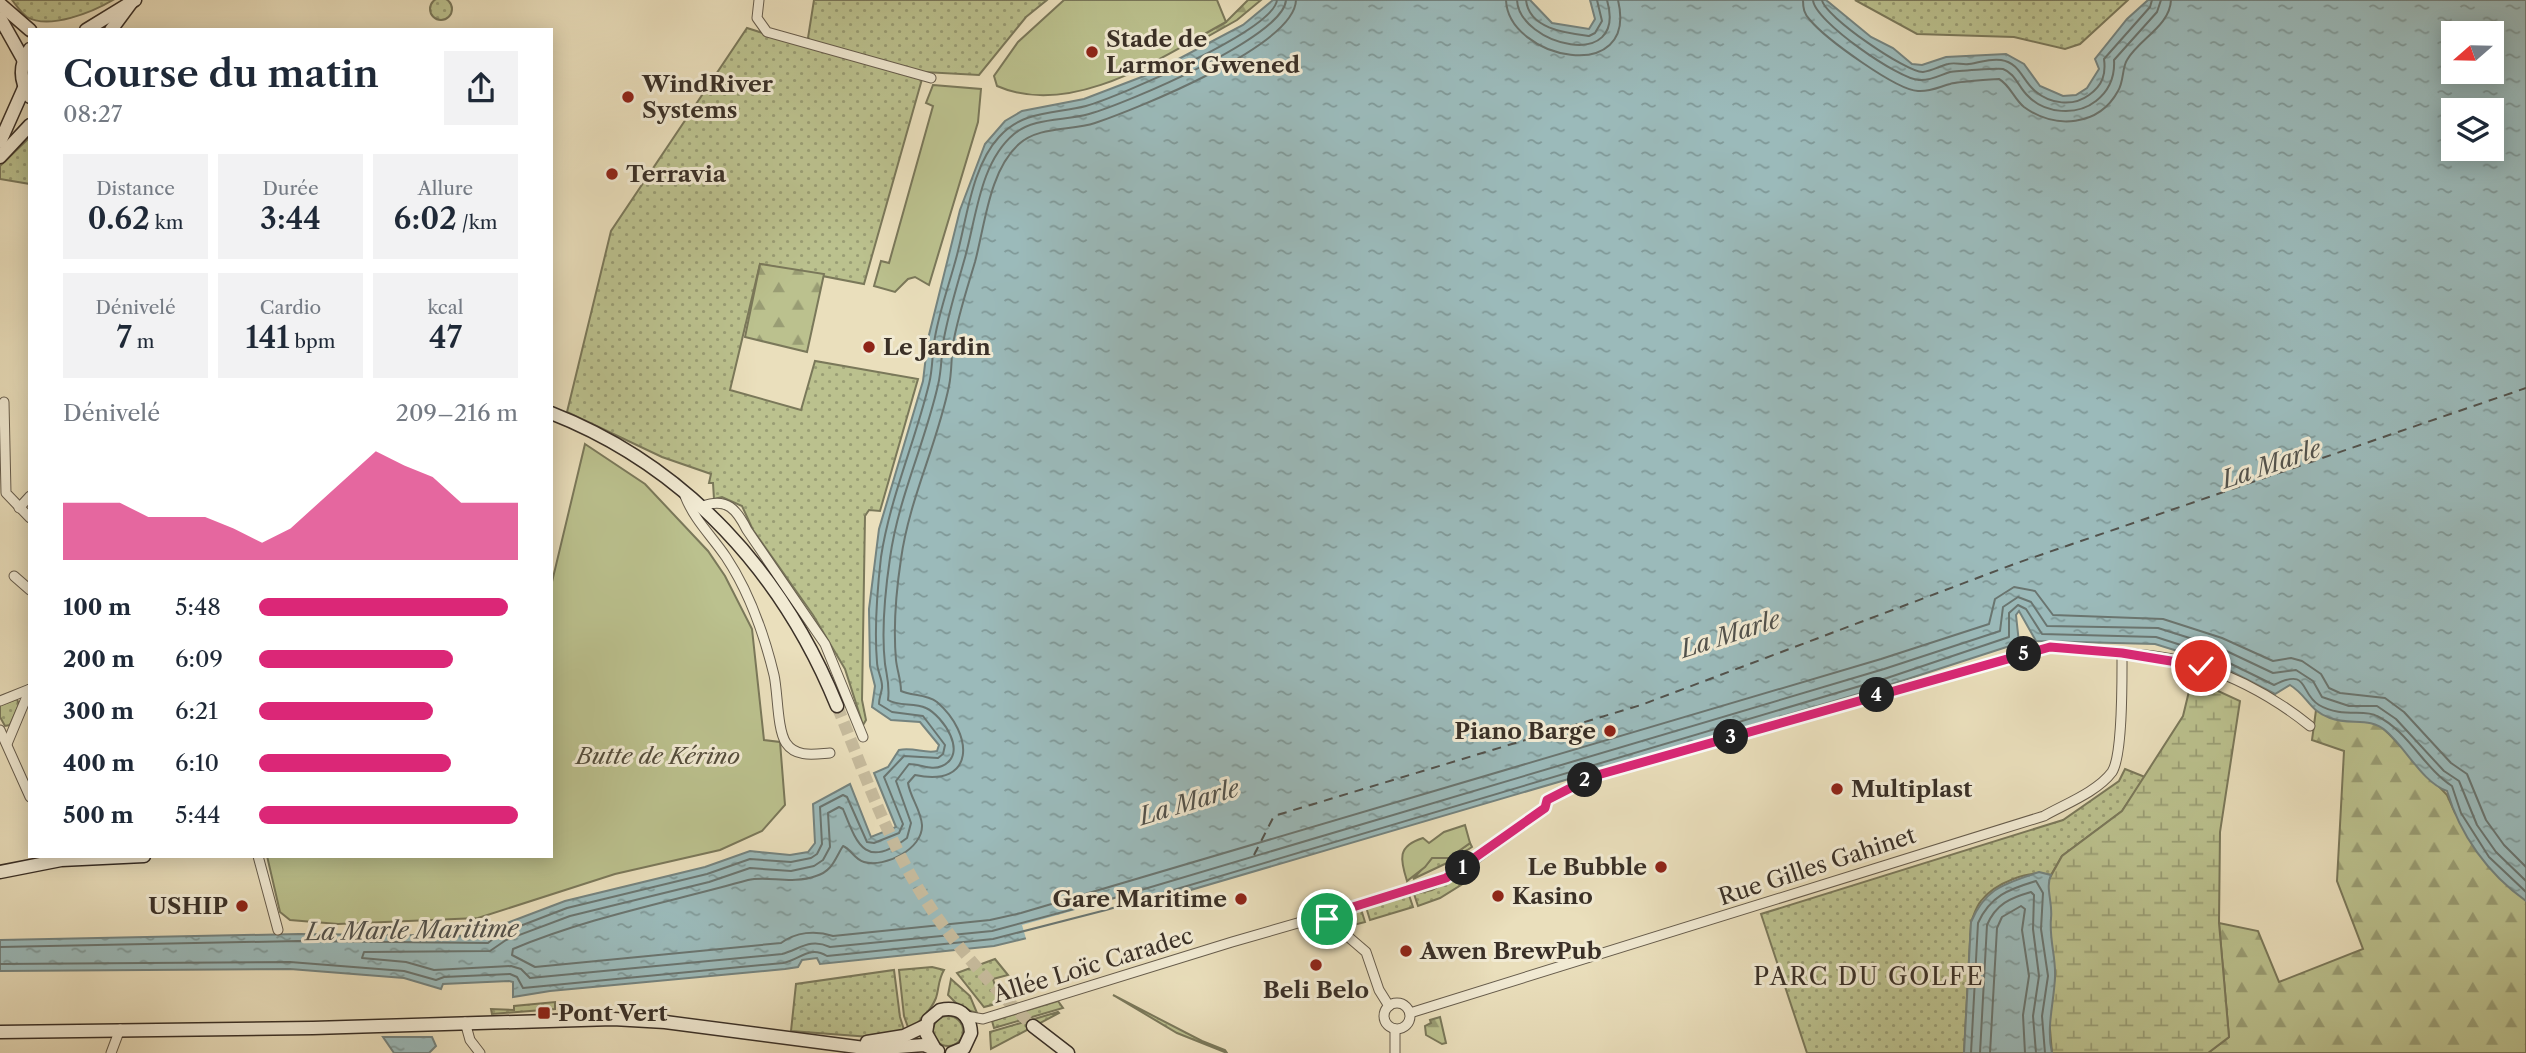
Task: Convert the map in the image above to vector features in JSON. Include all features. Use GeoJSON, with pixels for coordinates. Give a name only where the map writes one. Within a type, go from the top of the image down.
{"type":"FeatureCollection","features":[{"type":"Feature","properties":{"kind":"main road"},"geometry":{"type":"LineString","coordinates":[[89,28],[133,1]]}},
{"type":"Feature","properties":{"kind":"main road"},"geometry":{"type":"LineString","coordinates":[[113,28],[133,1]]}},
{"type":"Feature","properties":{"kind":"main road"},"geometry":{"type":"LineString","coordinates":[[0,4],[28,28]]}},
{"type":"Feature","properties":{"kind":"main road"},"geometry":{"type":"LineString","coordinates":[[0,18],[27,54],[21,73],[27,92],[0,142]]}},
{"type":"Feature","properties":{"kind":"main road"},"geometry":{"type":"LineString","coordinates":[[0,157],[28,127]]}},
{"type":"Feature","properties":{"kind":"main road"},"geometry":{"type":"LineString","coordinates":[[553,414],[621,446],[703,506],[755,563],[790,613],[809,643],[837,706]]}},
{"type":"Feature","properties":{"kind":"main road"},"geometry":{"type":"LineString","coordinates":[[0,872],[53,858]]}},
{"type":"Feature","properties":{"kind":"main road"},"geometry":{"type":"LineString","coordinates":[[0,1032],[313,1028],[613,1019],[834,1042],[872,1051],[923,1045],[945,1052],[970,1043],[966,1016],[957,1009],[945,1008],[931,1016],[927,1025],[928,1040],[945,1052]]}},
{"type":"Feature","properties":{"kind":"main road"},"geometry":{"type":"LineString","coordinates":[[834,1042],[891,1040],[927,1025]]}},
{"type":"Feature","properties":{"kind":"main road"},"geometry":{"type":"LineString","coordinates":[[1033,1026],[1068,1053]]}},
{"type":"Feature","properties":{"kind":"street"},"geometry":{"type":"LineString","coordinates":[[759,0],[757,18],[767,32],[931,79]]}},
{"type":"Feature","properties":{"kind":"street"},"geometry":{"type":"LineString","coordinates":[[4,402],[6,493],[28,516]]}},
{"type":"Feature","properties":{"kind":"street"},"geometry":{"type":"LineString","coordinates":[[683,489],[693,516],[739,578],[758,620],[775,681],[785,742],[792,751],[802,754],[830,753]]}},
{"type":"Feature","properties":{"kind":"street"},"geometry":{"type":"LineString","coordinates":[[19,508],[28,498]]}},
{"type":"Feature","properties":{"kind":"street"},"geometry":{"type":"LineString","coordinates":[[703,506],[720,503],[734,508],[738,513],[825,644],[863,737]]}},
{"type":"Feature","properties":{"kind":"street"},"geometry":{"type":"LineString","coordinates":[[14,576],[28,587]]}},
{"type":"Feature","properties":{"kind":"street","name":"Allée Loïc Caradec"},"geometry":{"type":"LineString","coordinates":[[966,1016],[983,1019],[1410,892],[1452,875],[1545,808],[1547,800],[1594,776],[2050,647],[2122,653],[2201,666],[2282,703],[2311,726]]}},
{"type":"Feature","properties":{"kind":"street","name":"Rue Gilles Gahinet"},"geometry":{"type":"LineString","coordinates":[[1410,1013],[2044,816],[2092,789],[2113,771],[2118,743],[2122,653]]}},
{"type":"Feature","properties":{"kind":"street"},"geometry":{"type":"LineString","coordinates":[[0,701],[28,690]]}},
{"type":"Feature","properties":{"kind":"street"},"geometry":{"type":"LineString","coordinates":[[7,744],[28,694]]}},
{"type":"Feature","properties":{"kind":"street"},"geometry":{"type":"LineString","coordinates":[[0,730],[28,792]]}},
{"type":"Feature","properties":{"kind":"street"},"geometry":{"type":"LineString","coordinates":[[259,858],[278,930]]}},
{"type":"Feature","properties":{"kind":"street"},"geometry":{"type":"LineString","coordinates":[[1324,916],[1366,952],[1379,990],[1389,1006]]}},
{"type":"Feature","properties":{"kind":"street"},"geometry":{"type":"LineString","coordinates":[[1389,1006],[1401,1004],[1410,1013],[1404,1027],[1395,1029]]}},
{"type":"Feature","properties":{"kind":"street"},"geometry":{"type":"LineString","coordinates":[[1389,1006],[1385,1021],[1395,1029]]}},
{"type":"Feature","properties":{"kind":"street","name":"Allée Loïc Caradec"},"geometry":{"type":"LineString","coordinates":[[970,1043],[983,1019]]}},
{"type":"Feature","properties":{"kind":"street"},"geometry":{"type":"LineString","coordinates":[[465,1022],[470,1040],[480,1053]]}},
{"type":"Feature","properties":{"kind":"street"},"geometry":{"type":"LineString","coordinates":[[1395,1029],[1395,1053]]}},
{"type":"Feature","properties":{"kind":"street"},"geometry":{"type":"LineString","coordinates":[[111,1053],[120,1030]]}},
{"type":"Feature","properties":{"kind":"green space"},"geometry":{"type":"Polygon","coordinates":[[[445,-1],[451,5],[449,17],[441,20],[433,17],[430,9],[433,1],[445,-1]]]}},
{"type":"Feature","properties":{"kind":"green space"},"geometry":{"type":"Polygon","coordinates":[[[12,0],[113,0],[71,18],[47,22],[27,17],[12,0]]]}},
{"type":"Feature","properties":{"kind":"green space"},"geometry":{"type":"Polygon","coordinates":[[[814,0],[1047,0],[1026,17],[979,75],[924,72],[864,284],[760,264],[730,390],[801,410],[815,361],[918,379],[880,511],[869,510],[865,516],[862,700],[866,720],[863,725],[845,669],[813,615],[753,530],[742,506],[722,497],[714,499],[713,483],[709,483],[711,474],[662,457],[567,412],[611,231],[747,28],[801,45],[808,38],[814,0]]]}},
{"type":"Feature","properties":{"kind":"green space","name":"Stade de Larmor Gwened"},"geometry":{"type":"Polygon","coordinates":[[[1064,0],[1217,0],[1226,22],[1116,80],[1086,89],[1055,95],[1026,94],[997,86],[994,76],[1018,42],[1064,0]]]}},
{"type":"Feature","properties":{"kind":"green space"},"geometry":{"type":"Polygon","coordinates":[[[1248,0],[1261,0],[1237,20],[1189,47],[1189,42],[1226,22],[1248,0]]]}},
{"type":"Feature","properties":{"kind":"green space"},"geometry":{"type":"Polygon","coordinates":[[[1855,0],[2128,0],[2080,44],[2065,49],[2014,37],[1917,34],[1855,0]]]}},
{"type":"Feature","properties":{"kind":"green space"},"geometry":{"type":"Polygon","coordinates":[[[933,85],[981,89],[978,122],[929,285],[915,277],[908,279],[895,292],[874,286],[881,261],[889,263],[933,106],[926,103],[933,85]]]}},
{"type":"Feature","properties":{"kind":"green space"},"geometry":{"type":"Polygon","coordinates":[[[28,139],[28,184],[0,179],[0,166],[28,139]]]}},
{"type":"Feature","properties":{"kind":"green space"},"geometry":{"type":"Polygon","coordinates":[[[760,264],[824,274],[807,352],[745,337],[760,264]]]}},
{"type":"Feature","properties":{"kind":"green space","name":"Butte de Kérino"},"geometry":{"type":"Polygon","coordinates":[[[585,444],[645,484],[708,551],[725,576],[752,629],[764,740],[780,742],[785,805],[762,831],[720,850],[615,874],[478,918],[338,924],[290,920],[280,912],[267,858],[553,858],[553,578],[585,444]]]}},
{"type":"Feature","properties":{"kind":"green space"},"geometry":{"type":"Polygon","coordinates":[[[2192,679],[2240,701],[2220,832],[2219,923],[2229,1037],[2208,1053],[2052,1053],[2049,1017],[2055,976],[2048,929],[2051,918],[2047,883],[2062,856],[2122,811],[2183,716],[2192,679]]]}},
{"type":"Feature","properties":{"kind":"green space"},"geometry":{"type":"Polygon","coordinates":[[[17,699],[19,705],[10,725],[5,726],[0,717],[0,705],[17,699]]]}},
{"type":"Feature","properties":{"kind":"green space"},"geometry":{"type":"Polygon","coordinates":[[[2316,710],[2363,717],[2376,722],[2447,795],[2455,813],[2526,899],[2526,1053],[2208,1053],[2229,1037],[2219,923],[2258,931],[2279,982],[2363,949],[2337,881],[2344,751],[2312,740],[2316,710]]]}},
{"type":"Feature","properties":{"kind":"green space"},"geometry":{"type":"Polygon","coordinates":[[[2125,769],[2145,777],[2122,811],[2062,856],[2051,875],[2033,874],[2013,879],[1987,894],[1978,906],[1971,922],[1964,1053],[1807,1053],[1761,914],[2063,820],[2119,781],[2125,769]]]}},
{"type":"Feature","properties":{"kind":"green space"},"geometry":{"type":"Polygon","coordinates":[[[1465,825],[1470,843],[1449,858],[1432,858],[1407,881],[1402,860],[1409,845],[1423,838],[1429,843],[1444,832],[1465,825]]]}},
{"type":"Feature","properties":{"kind":"green space"},"geometry":{"type":"Polygon","coordinates":[[[1470,843],[1472,847],[1449,862],[1413,879],[1432,858],[1449,858],[1470,843]]]}},
{"type":"Feature","properties":{"kind":"green space"},"geometry":{"type":"Polygon","coordinates":[[[1474,866],[1477,875],[1440,898],[1418,906],[1414,894],[1432,890],[1474,866]]]}},
{"type":"Feature","properties":{"kind":"green space"},"geometry":{"type":"Polygon","coordinates":[[[1409,895],[1413,907],[1370,920],[1366,907],[1409,895]]]}},
{"type":"Feature","properties":{"kind":"green space"},"geometry":{"type":"Polygon","coordinates":[[[1361,909],[1365,922],[1346,927],[1333,917],[1361,909]]]}},
{"type":"Feature","properties":{"kind":"green space"},"geometry":{"type":"Polygon","coordinates":[[[995,959],[1008,975],[993,979],[998,996],[1008,993],[1011,1000],[984,1007],[957,973],[995,959]]]}},
{"type":"Feature","properties":{"kind":"green space"},"geometry":{"type":"Polygon","coordinates":[[[932,967],[944,970],[936,998],[924,1016],[909,1030],[904,1016],[899,970],[932,967]]]}},
{"type":"Feature","properties":{"kind":"green space"},"geometry":{"type":"Polygon","coordinates":[[[894,970],[900,1017],[905,1033],[884,1038],[791,1031],[796,984],[894,970]]]}},
{"type":"Feature","properties":{"kind":"green space"},"geometry":{"type":"Polygon","coordinates":[[[951,979],[970,996],[977,1013],[961,1008],[948,995],[951,979]]]}},
{"type":"Feature","properties":{"kind":"green space"},"geometry":{"type":"Polygon","coordinates":[[[1113,995],[1225,1050],[1227,1053],[1177,1033],[1113,995]]]}},
{"type":"Feature","properties":{"kind":"green space"},"geometry":{"type":"Polygon","coordinates":[[[1058,1001],[1063,1008],[994,1028],[992,1021],[1058,1001]]]}},
{"type":"Feature","properties":{"kind":"green space"},"geometry":{"type":"Polygon","coordinates":[[[555,1002],[555,1009],[492,1014],[491,1009],[514,1010],[514,1006],[555,1002]]]}},
{"type":"Feature","properties":{"kind":"green space"},"geometry":{"type":"Polygon","coordinates":[[[1059,1013],[991,1049],[990,1032],[1059,1013]]]}},
{"type":"Feature","properties":{"kind":"green space"},"geometry":{"type":"Polygon","coordinates":[[[948,1016],[954,1017],[962,1025],[962,1037],[954,1045],[948,1046],[942,1045],[934,1037],[933,1031],[934,1025],[942,1017],[948,1016]]]}},
{"type":"Feature","properties":{"kind":"green space"},"geometry":{"type":"Polygon","coordinates":[[[1440,1017],[1446,1043],[1442,1044],[1426,1035],[1425,1026],[1431,1023],[1430,1020],[1440,1017]]]}},
{"type":"Feature","properties":{"kind":"water","name":"La Marle"},"geometry":{"type":"Polygon","coordinates":[[[1273,0],[1530,0],[1552,23],[1589,29],[1595,19],[1590,0],[1826,0],[1871,37],[1893,48],[1912,64],[1922,65],[1946,57],[2006,54],[2024,64],[2040,86],[2063,96],[2076,95],[2087,88],[2099,69],[2095,59],[2127,19],[2148,0],[2526,0],[2526,901],[2499,879],[2477,852],[2459,823],[2447,791],[2422,773],[2380,726],[2330,718],[2312,707],[2290,685],[2275,694],[2213,662],[2155,644],[2036,641],[2019,611],[2016,615],[2019,643],[1889,685],[994,946],[820,964],[817,958],[802,960],[798,967],[785,969],[550,991],[513,997],[513,982],[509,981],[443,984],[441,989],[404,978],[290,969],[0,971],[0,940],[299,934],[487,936],[491,934],[491,929],[565,901],[705,867],[750,851],[790,855],[808,852],[815,843],[813,804],[850,784],[871,837],[896,827],[874,773],[888,767],[899,750],[933,752],[937,751],[939,745],[920,722],[891,720],[872,707],[875,686],[870,666],[869,609],[879,529],[923,381],[928,339],[960,210],[985,144],[1005,121],[1022,111],[1084,99],[1152,73],[1243,25],[1273,0]]]}},
{"type":"Feature","properties":{"kind":"water"},"geometry":{"type":"Polygon","coordinates":[[[2039,872],[2051,875],[2049,890],[2055,969],[2050,1024],[2052,1053],[1964,1053],[1971,922],[1983,901],[1998,888],[2039,872]]]}},
{"type":"Feature","properties":{"kind":"water"},"geometry":{"type":"Polygon","coordinates":[[[383,1037],[432,1037],[436,1046],[429,1053],[394,1053],[383,1037]]]}},
{"type":"Feature","properties":{"kind":"pier"},"geometry":{"type":"Polygon","coordinates":[[[1125,896],[1130,914],[1027,942],[1022,925],[1125,896]]]}},
{"type":"Feature","properties":{"kind":"ferry route"},"geometry":{"type":"LineString","coordinates":[[1254,855],[1274,816],[1641,705],[2017,563],[2526,388]]}},
{"type":"Feature","properties":{"kind":"tunnel"},"geometry":{"type":"LineString","coordinates":[[837,706],[886,827],[923,896],[974,964],[1033,1026]]}},
{"type":"Feature","properties":{"kind":"place","name":"Stade de Larmor Gwened"},"geometry":{"type":"Point","coordinates":[1092,52]}},
{"type":"Feature","properties":{"kind":"place","name":"WindRiver Systems"},"geometry":{"type":"Point","coordinates":[628,97]}},
{"type":"Feature","properties":{"kind":"place","name":"Terravia"},"geometry":{"type":"Point","coordinates":[612,174]}},
{"type":"Feature","properties":{"kind":"place","name":"Le Jardin"},"geometry":{"type":"Point","coordinates":[869,347]}},
{"type":"Feature","properties":{"kind":"place","name":"Piano Barge"},"geometry":{"type":"Point","coordinates":[1610,731]}},
{"type":"Feature","properties":{"kind":"place","name":"Multiplast"},"geometry":{"type":"Point","coordinates":[1837,789]}},
{"type":"Feature","properties":{"kind":"place","name":"Le Bubble"},"geometry":{"type":"Point","coordinates":[1661,867]}},
{"type":"Feature","properties":{"kind":"place","name":"Kasino"},"geometry":{"type":"Point","coordinates":[1498,896]}},
{"type":"Feature","properties":{"kind":"place","name":"Gare Maritime"},"geometry":{"type":"Point","coordinates":[1241,899]}},
{"type":"Feature","properties":{"kind":"place","name":"USHIP"},"geometry":{"type":"Point","coordinates":[242,906]}},
{"type":"Feature","properties":{"kind":"place","name":"Awen BrewPub"},"geometry":{"type":"Point","coordinates":[1406,951]}},
{"type":"Feature","properties":{"kind":"place","name":"Beli Belo"},"geometry":{"type":"Point","coordinates":[1316,965]}},
{"type":"Feature","properties":{"kind":"place","name":"Pont Vert"},"geometry":{"type":"Point","coordinates":[544,1013]}},
{"type":"Feature","properties":{"kind":"district","name":"PARC DU GOLFE"},"geometry":{"type":"Point","coordinates":[1869,976]}},
{"type":"Feature","properties":{"kind":"route"},"geometry":{"type":"LineString","coordinates":[[1327,919],[1324,916],[1410,892],[1458,872],[1545,808],[1547,800],[1594,776],[2050,647],[2122,653],[2201,666]]}},
{"type":"Feature","properties":{"kind":"water label","name":"La Marle Maritime"},"geometry":{"type":"Point","coordinates":[412,930]}}]}
